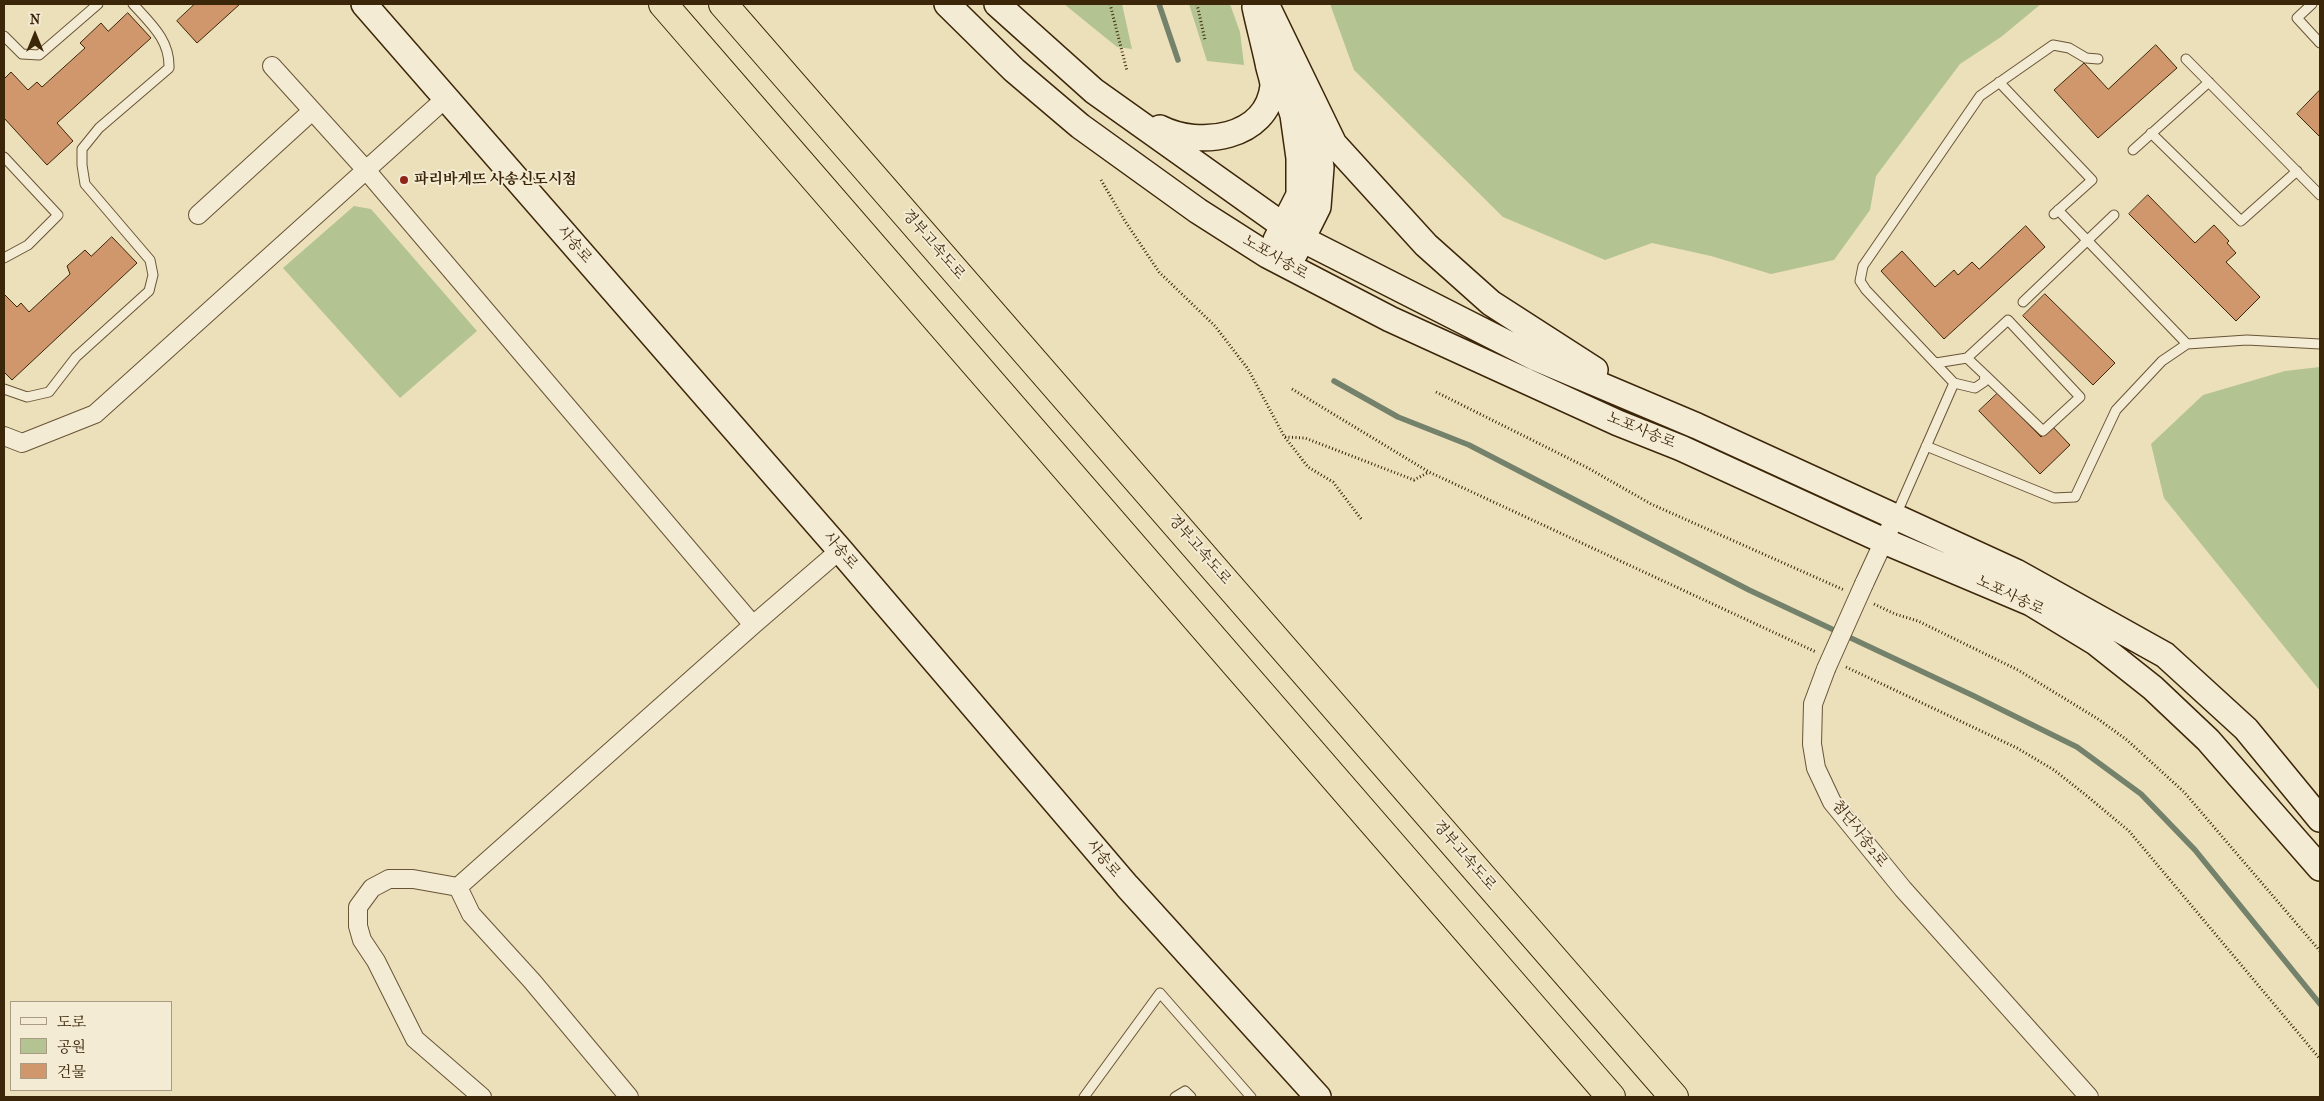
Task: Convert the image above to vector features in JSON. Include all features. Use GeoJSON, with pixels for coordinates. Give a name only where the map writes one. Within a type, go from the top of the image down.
{"type":"FeatureCollection","features":[{"type":"Feature","properties":{"kind":"highway"},"geometry":{"type":"LineString","coordinates":[[663,4],[1611,1097]]}},
{"type":"Feature","properties":{"kind":"highway","name":"경부고속도로"},"geometry":{"type":"LineString","coordinates":[[723,4],[1674,1097]]}},
{"type":"Feature","properties":{"kind":"main road","name":"사송로"},"geometry":{"type":"LineString","coordinates":[[364,4],[840,550],[1127,886],[1318,1097]]}},
{"type":"Feature","properties":{"kind":"main road","name":"노포사송로"},"geometry":{"type":"LineString","coordinates":[[947,4],[1014,70],[1080,126],[1198,211],[1277,261],[1390,319],[1618,423],[1680,448],[1884,541],[2031,603],[2095,642],[2153,688],[2208,740],[2320,868]]}},
{"type":"Feature","properties":{"kind":"main road","name":"노포사송로"},"geometry":{"type":"LineString","coordinates":[[997,4],[1094,91],[1196,162],[1293,234],[1536,358],[1896,515],[2016,572],[2165,655],[2246,729],[2320,819]]}},
{"type":"Feature","properties":{"kind":"main road"},"geometry":{"type":"LineString","coordinates":[[1261,5],[1314,124],[1320,167],[1318,207],[1293,234],[1277,261]]}},
{"type":"Feature","properties":{"kind":"main road"},"geometry":{"type":"LineString","coordinates":[[1109,101],[1175,136],[1203,137],[1236,134],[1250,126],[1264,111],[1273,85],[1261,5]]}},
{"type":"Feature","properties":{"kind":"main road"},"geometry":{"type":"LineString","coordinates":[[1261,5],[1334,144],[1426,245],[1491,303],[1654,408]]}},
{"type":"Feature","properties":{"kind":"street"},"geometry":{"type":"LineString","coordinates":[[272,66],[366,170],[753,625]]}},
{"type":"Feature","properties":{"kind":"street"},"geometry":{"type":"LineString","coordinates":[[4,436],[22,443],[95,414],[446,98]]}},
{"type":"Feature","properties":{"kind":"street"},"geometry":{"type":"LineString","coordinates":[[198,214],[312,111]]}},
{"type":"Feature","properties":{"kind":"street","name":"첨단사송2로"},"geometry":{"type":"LineString","coordinates":[[1896,515],[1858,588],[1814,704],[1812,744],[1816,768],[1832,802],[1903,889],[2089,1097]]}},
{"type":"Feature","properties":{"kind":"street"},"geometry":{"type":"LineString","coordinates":[[458,887],[840,550]]}},
{"type":"Feature","properties":{"kind":"street"},"geometry":{"type":"LineString","coordinates":[[458,887],[413,879],[390,879],[372,888],[358,907],[358,926],[362,940],[376,961],[415,1039],[482,1097]]}},
{"type":"Feature","properties":{"kind":"street"},"geometry":{"type":"LineString","coordinates":[[458,887],[471,914],[532,981],[629,1097]]}},
{"type":"Feature","properties":{"kind":"lane"},"geometry":{"type":"LineString","coordinates":[[4,36],[22,54],[39,55],[98,4]]}},
{"type":"Feature","properties":{"kind":"lane"},"geometry":{"type":"LineString","coordinates":[[4,389],[27,397],[49,392],[76,358],[149,291],[153,275],[150,260],[85,184],[82,165],[82,149],[99,128],[169,68],[170,57],[164,39],[133,4]]}},
{"type":"Feature","properties":{"kind":"lane"},"geometry":{"type":"LineString","coordinates":[[2312,4],[2296,18],[2320,43]]}},
{"type":"Feature","properties":{"kind":"lane"},"geometry":{"type":"LineString","coordinates":[[1985,375],[1984,382],[1975,388],[1954,383],[1866,290],[1860,281],[1863,266],[1980,96],[2053,45],[2069,48],[2086,58],[2098,59]]}},
{"type":"Feature","properties":{"kind":"lane"},"geometry":{"type":"LineString","coordinates":[[2186,59],[2320,195]]}},
{"type":"Feature","properties":{"kind":"lane"},"geometry":{"type":"LineString","coordinates":[[1999,82],[2092,180],[2056,212],[2088,241],[2187,344]]}},
{"type":"Feature","properties":{"kind":"lane"},"geometry":{"type":"LineString","coordinates":[[2133,150],[2209,82]]}},
{"type":"Feature","properties":{"kind":"lane"},"geometry":{"type":"LineString","coordinates":[[2151,133],[2240,221],[2297,171]]}},
{"type":"Feature","properties":{"kind":"lane"},"geometry":{"type":"LineString","coordinates":[[4,157],[58,214],[28,245],[4,258]]}},
{"type":"Feature","properties":{"kind":"lane"},"geometry":{"type":"LineString","coordinates":[[2023,302],[2114,214]]}},
{"type":"Feature","properties":{"kind":"lane"},"geometry":{"type":"LineString","coordinates":[[1936,363],[1967,358],[2008,320],[2080,397],[2043,431],[1967,358]]}},
{"type":"Feature","properties":{"kind":"lane"},"geometry":{"type":"LineString","coordinates":[[1926,446],[2054,498],[2075,497],[2116,410],[2162,361],[2187,344],[2247,340],[2320,344]]}},
{"type":"Feature","properties":{"kind":"lane"},"geometry":{"type":"LineString","coordinates":[[1896,515],[1954,383]]}},
{"type":"Feature","properties":{"kind":"lane"},"geometry":{"type":"LineString","coordinates":[[1084,1097],[1160,993],[1251,1097]]}},
{"type":"Feature","properties":{"kind":"lane"},"geometry":{"type":"LineString","coordinates":[[1175,1097],[1184,1091],[1191,1097]]}},
{"type":"Feature","properties":{"kind":"path"},"geometry":{"type":"LineString","coordinates":[[1110,4],[1127,71]]}},
{"type":"Feature","properties":{"kind":"path"},"geometry":{"type":"LineString","coordinates":[[1197,4],[1205,40]]}},
{"type":"Feature","properties":{"kind":"path"},"geometry":{"type":"LineString","coordinates":[[1101,180],[1125,221],[1159,272],[1215,326],[1248,369],[1284,436],[1308,467],[1334,482],[1362,520]]}},
{"type":"Feature","properties":{"kind":"path"},"geometry":{"type":"LineString","coordinates":[[1292,389],[1430,472],[1797,643]]}},
{"type":"Feature","properties":{"kind":"path"},"geometry":{"type":"LineString","coordinates":[[1436,392],[1588,468],[1651,504],[1858,588]]}},
{"type":"Feature","properties":{"kind":"path"},"geometry":{"type":"LineString","coordinates":[[1284,436],[1304,438],[1414,480],[1430,472]]}},
{"type":"Feature","properties":{"kind":"path"},"geometry":{"type":"LineString","coordinates":[[1869,602],[1895,614],[1918,621],[2018,670],[2098,718],[2127,740],[2184,792],[2320,951]]}},
{"type":"Feature","properties":{"kind":"path"},"geometry":{"type":"LineString","coordinates":[[1863,675],[2017,748],[2054,770],[2087,796],[2128,831],[2320,1059]]}},
{"type":"Feature","properties":{"kind":"green space"},"geometry":{"type":"Polygon","coordinates":[[[1064,4],[1122,4],[1132,49],[1117,47],[1064,4]]]}},
{"type":"Feature","properties":{"kind":"green space"},"geometry":{"type":"Polygon","coordinates":[[[1189,4],[1230,4],[1240,32],[1244,65],[1207,61],[1189,4]]]}},
{"type":"Feature","properties":{"kind":"green space"},"geometry":{"type":"Polygon","coordinates":[[[1330,4],[2041,4],[2001,37],[1960,64],[1876,176],[1870,210],[1834,260],[1771,274],[1711,256],[1652,243],[1605,260],[1503,217],[1354,70],[1330,4]]]}},
{"type":"Feature","properties":{"kind":"green space"},"geometry":{"type":"Polygon","coordinates":[[[354,206],[371,209],[477,331],[400,398],[283,268],[354,206]]]}},
{"type":"Feature","properties":{"kind":"green space"},"geometry":{"type":"Polygon","coordinates":[[[2320,367],[2320,691],[2164,498],[2151,444],[2203,395],[2285,371],[2320,367]]]}},
{"type":"Feature","properties":{"kind":"building"},"geometry":{"type":"Polygon","coordinates":[[[195,4],[240,4],[197,43],[177,21],[195,4]]]}},
{"type":"Feature","properties":{"kind":"building"},"geometry":{"type":"Polygon","coordinates":[[[128,13],[151,38],[57,123],[73,141],[47,165],[4,118],[4,79],[11,72],[28,90],[37,82],[42,87],[85,48],[80,43],[101,23],[108,31],[128,13]]]}},
{"type":"Feature","properties":{"kind":"building"},"geometry":{"type":"Polygon","coordinates":[[[2156,45],[2177,68],[2098,138],[2054,90],[2084,63],[2108,89],[2156,45]]]}},
{"type":"Feature","properties":{"kind":"building"},"geometry":{"type":"Polygon","coordinates":[[[2320,90],[2320,137],[2297,114],[2320,90]]]}},
{"type":"Feature","properties":{"kind":"building"},"geometry":{"type":"Polygon","coordinates":[[[2148,195],[2195,243],[2214,225],[2229,241],[2227,243],[2236,253],[2226,262],[2260,297],[2236,321],[2129,214],[2148,195]]]}},
{"type":"Feature","properties":{"kind":"building"},"geometry":{"type":"Polygon","coordinates":[[[2026,226],[2045,247],[1944,339],[1881,271],[1902,251],[1935,287],[1954,270],[1958,275],[1972,262],[1979,269],[2026,226]]]}},
{"type":"Feature","properties":{"kind":"building"},"geometry":{"type":"Polygon","coordinates":[[[112,237],[137,263],[12,380],[4,372],[4,294],[17,307],[21,303],[29,312],[70,274],[67,266],[85,250],[91,256],[112,237]]]}},
{"type":"Feature","properties":{"kind":"building"},"geometry":{"type":"Polygon","coordinates":[[[2045,294],[2115,363],[2093,385],[2023,316],[2045,294]]]}},
{"type":"Feature","properties":{"kind":"building"},"geometry":{"type":"Polygon","coordinates":[[[1998,393],[2041,437],[2052,426],[2070,445],[2040,474],[1979,411],[1998,393]]]}},
{"type":"Feature","properties":{"kind":"waterway"},"geometry":{"type":"LineString","coordinates":[[1159,4],[1178,60]]}},
{"type":"Feature","properties":{"kind":"waterway"},"geometry":{"type":"LineString","coordinates":[[1334,381],[1398,417],[1469,445],[1749,590],[1974,696],[2077,747],[2141,794],[2195,850],[2320,1004]]}},
{"type":"Feature","properties":{"kind":"place","name":"파리바게뜨 사송신도시점"},"geometry":{"type":"Point","coordinates":[404,180]}}]}
